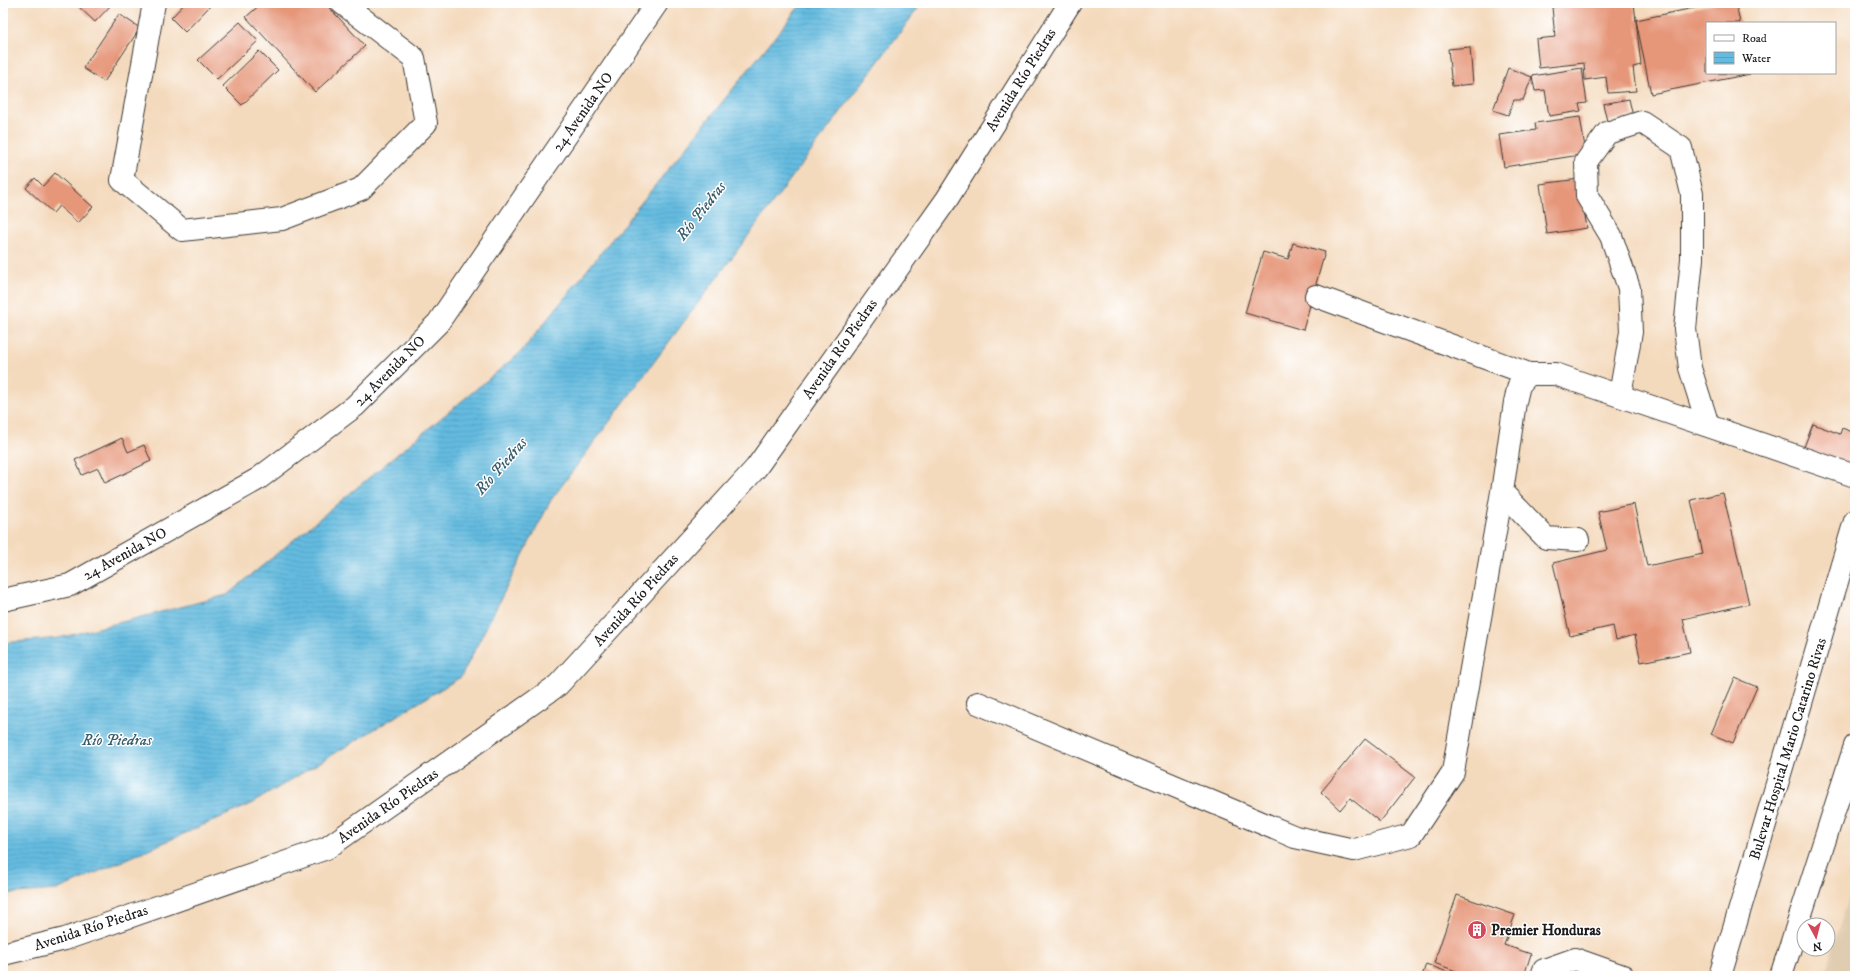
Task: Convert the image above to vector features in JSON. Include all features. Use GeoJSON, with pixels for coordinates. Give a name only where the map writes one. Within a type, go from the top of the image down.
{"type":"FeatureCollection","features":[{"type":"Feature","properties":{"kind":"street"},"geometry":{"type":"LineString","coordinates":[[154,3],[122,180],[182,230],[282,219],[361,189],[426,124],[414,58],[342,3]]}},
{"type":"Feature","properties":{"kind":"street","name":"24 Avenida NO"},"geometry":{"type":"LineString","coordinates":[[3,600],[70,585],[258,479],[355,406],[438,323],[657,3]]}},
{"type":"Feature","properties":{"kind":"street","name":"Avenida Río Piedras"},"geometry":{"type":"LineString","coordinates":[[3,954],[65,938],[327,848],[558,685],[756,468],[947,198],[1070,3]]}},
{"type":"Feature","properties":{"kind":"street"},"geometry":{"type":"LineString","coordinates":[[1620,395],[1630,332],[1629,288],[1611,236],[1587,196],[1586,162],[1607,133],[1642,122],[1681,148],[1692,194],[1692,259],[1685,329],[1690,368],[1708,425]]}},
{"type":"Feature","properties":{"kind":"street"},"geometry":{"type":"LineString","coordinates":[[1316,296],[1529,374],[1555,374],[1855,476]]}},
{"type":"Feature","properties":{"kind":"street"},"geometry":{"type":"LineString","coordinates":[[978,703],[1295,837],[1354,850],[1411,835],[1453,772],[1502,492],[1519,385],[1529,374]]}},
{"type":"Feature","properties":{"kind":"street"},"geometry":{"type":"LineString","coordinates":[[1502,492],[1546,538],[1578,540]]}},
{"type":"Feature","properties":{"kind":"street","name":"Bulevar Hospital Mario Catarino Rivas"},"geometry":{"type":"LineString","coordinates":[[1720,976],[1855,521]]}},
{"type":"Feature","properties":{"kind":"street"},"geometry":{"type":"LineString","coordinates":[[1781,976],[1855,746]]}},
{"type":"Feature","properties":{"kind":"street"},"geometry":{"type":"LineString","coordinates":[[1542,976],[1544,970],[1576,959],[1623,976]]}},
{"type":"Feature","properties":{"kind":"shaded area"},"geometry":{"type":"Polygon","coordinates":[[[1855,877],[1855,976],[1824,976],[1830,957],[1836,957],[1836,938],[1855,877]]]}},
{"type":"Feature","properties":{"kind":"water","name":"Río Piedras"},"geometry":{"type":"Polygon","coordinates":[[[802,3],[922,3],[551,500],[461,677],[251,804],[57,890],[3,894],[3,643],[59,638],[227,595],[521,352],[802,3]]]}},
{"type":"Feature","properties":{"kind":"building"},"geometry":{"type":"Polygon","coordinates":[[[79,3],[113,3],[95,22],[77,5],[79,3]]]}},
{"type":"Feature","properties":{"kind":"building"},"geometry":{"type":"Polygon","coordinates":[[[185,3],[213,3],[185,32],[171,18],[185,3]]]}},
{"type":"Feature","properties":{"kind":"building"},"geometry":{"type":"Polygon","coordinates":[[[262,3],[325,3],[365,46],[315,92],[246,17],[262,3]]]}},
{"type":"Feature","properties":{"kind":"building"},"geometry":{"type":"Polygon","coordinates":[[[1590,3],[1634,3],[1641,65],[1633,67],[1636,91],[1608,93],[1606,77],[1585,80],[1584,63],[1539,68],[1536,39],[1555,37],[1552,7],[1590,3]]]}},
{"type":"Feature","properties":{"kind":"building"},"geometry":{"type":"Polygon","coordinates":[[[1718,3],[1736,3],[1740,22],[1706,22],[1706,74],[1750,74],[1651,94],[1636,20],[1718,3]]]}},
{"type":"Feature","properties":{"kind":"building"},"geometry":{"type":"Polygon","coordinates":[[[119,14],[140,28],[104,82],[83,68],[119,14]]]}},
{"type":"Feature","properties":{"kind":"building"},"geometry":{"type":"Polygon","coordinates":[[[240,22],[258,41],[217,79],[198,60],[240,22]]]}},
{"type":"Feature","properties":{"kind":"building"},"geometry":{"type":"Polygon","coordinates":[[[1470,47],[1473,84],[1452,86],[1448,49],[1470,47]]]}},
{"type":"Feature","properties":{"kind":"building"},"geometry":{"type":"Polygon","coordinates":[[[259,51],[278,70],[242,105],[223,86],[259,51]]]}},
{"type":"Feature","properties":{"kind":"building"},"geometry":{"type":"Polygon","coordinates":[[[1508,68],[1532,77],[1523,100],[1514,100],[1508,115],[1493,110],[1508,68]]]}},
{"type":"Feature","properties":{"kind":"building"},"geometry":{"type":"Polygon","coordinates":[[[1582,68],[1587,103],[1579,104],[1581,111],[1549,116],[1545,90],[1535,91],[1532,76],[1582,68]]]}},
{"type":"Feature","properties":{"kind":"building"},"geometry":{"type":"Polygon","coordinates":[[[1629,99],[1633,116],[1607,121],[1603,104],[1629,99]]]}},
{"type":"Feature","properties":{"kind":"building"},"geometry":{"type":"Polygon","coordinates":[[[1580,117],[1586,154],[1504,167],[1499,135],[1536,130],[1535,123],[1580,117]]]}},
{"type":"Feature","properties":{"kind":"building"},"geometry":{"type":"Polygon","coordinates":[[[55,173],[93,207],[78,223],[59,206],[53,213],[26,188],[35,178],[43,186],[55,173]]]}},
{"type":"Feature","properties":{"kind":"building"},"geometry":{"type":"Polygon","coordinates":[[[1579,179],[1587,228],[1547,234],[1540,184],[1579,179]]]}},
{"type":"Feature","properties":{"kind":"building"},"geometry":{"type":"Polygon","coordinates":[[[1293,243],[1325,252],[1303,330],[1245,313],[1263,252],[1288,259],[1293,243]]]}},
{"type":"Feature","properties":{"kind":"building"},"geometry":{"type":"Polygon","coordinates":[[[1813,424],[1840,434],[1842,428],[1855,433],[1855,457],[1850,470],[1802,452],[1813,424]]]}},
{"type":"Feature","properties":{"kind":"building"},"geometry":{"type":"Polygon","coordinates":[[[122,438],[128,452],[144,445],[151,461],[105,483],[98,468],[82,475],[75,460],[122,438]]]}},
{"type":"Feature","properties":{"kind":"building"},"geometry":{"type":"Polygon","coordinates":[[[1723,493],[1749,604],[1683,619],[1690,652],[1641,662],[1635,635],[1616,640],[1613,626],[1570,636],[1553,563],[1607,550],[1598,512],[1634,504],[1647,566],[1703,554],[1691,500],[1723,493]]]}},
{"type":"Feature","properties":{"kind":"building"},"geometry":{"type":"Polygon","coordinates":[[[1735,678],[1757,687],[1733,743],[1711,734],[1735,678]]]}},
{"type":"Feature","properties":{"kind":"building"},"geometry":{"type":"Polygon","coordinates":[[[1365,739],[1415,777],[1380,822],[1350,798],[1340,810],[1321,792],[1365,739]]]}},
{"type":"Feature","properties":{"kind":"building","name":"Premier Honduras"},"geometry":{"type":"Polygon","coordinates":[[[1457,895],[1515,915],[1504,945],[1531,954],[1524,976],[1470,976],[1434,963],[1457,895]]]}},
{"type":"Feature","properties":{"kind":"building"},"geometry":{"type":"Polygon","coordinates":[[[1426,964],[1458,976],[1422,976],[1426,964]]]}},
{"type":"Feature","properties":{"kind":"place","name":"Premier Honduras"},"geometry":{"type":"Point","coordinates":[1477,930]}}]}
